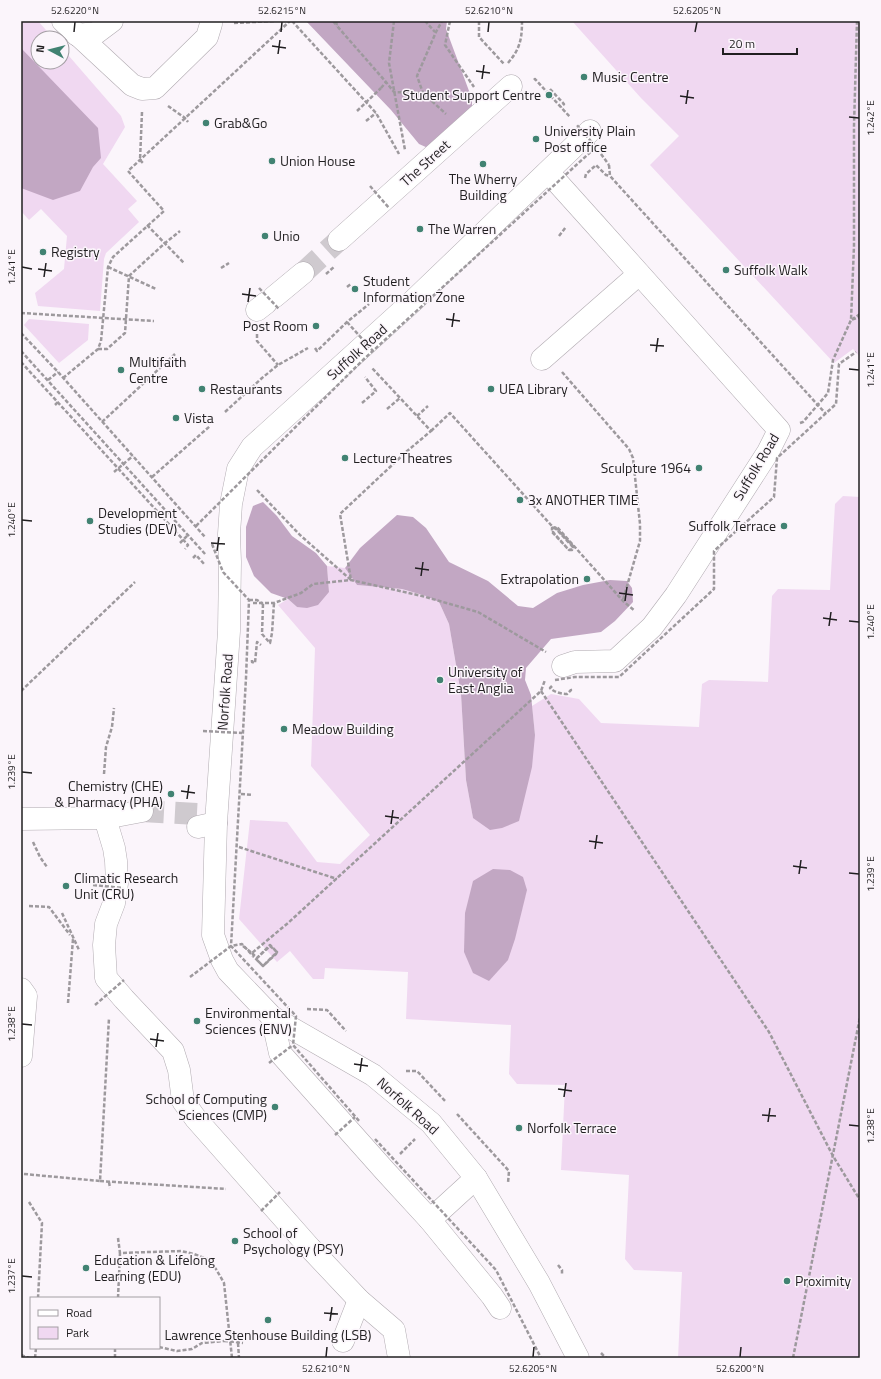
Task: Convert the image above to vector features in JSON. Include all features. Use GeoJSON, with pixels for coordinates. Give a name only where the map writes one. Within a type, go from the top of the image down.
{"type":"FeatureCollection","features":[{"type":"Feature","properties":{"kind":"street"},"geometry":{"type":"LineString","coordinates":[[70,28],[96,33],[112,21]]}},
{"type":"Feature","properties":{"kind":"street"},"geometry":{"type":"LineString","coordinates":[[70,28],[132,85],[142,89],[155,88],[207,37],[211,22]]}},
{"type":"Feature","properties":{"kind":"street","name":"The Street"},"geometry":{"type":"LineString","coordinates":[[339,240],[488,107],[508,76]]}},
{"type":"Feature","properties":{"kind":"street","name":"Suffolk Road"},"geometry":{"type":"LineString","coordinates":[[230,562],[229,534],[231,504],[252,448],[358,365],[413,301],[587,134]]}},
{"type":"Feature","properties":{"kind":"street","name":"Suffolk Road"},"geometry":{"type":"LineString","coordinates":[[548,172],[779,430],[768,452],[676,595],[652,627],[615,661],[575,662],[557,668]]}},
{"type":"Feature","properties":{"kind":"street"},"geometry":{"type":"LineString","coordinates":[[267,302],[303,273]]}},
{"type":"Feature","properties":{"kind":"street"},"geometry":{"type":"LineString","coordinates":[[545,357],[639,274]]}},
{"type":"Feature","properties":{"kind":"street","name":"Norfolk Road"},"geometry":{"type":"LineString","coordinates":[[230,562],[229,631],[204,821],[213,935],[222,960],[228,971],[272,1018],[373,1075],[431,1123],[476,1178],[539,1283],[578,1358]]}},
{"type":"Feature","properties":{"kind":"street"},"geometry":{"type":"LineString","coordinates":[[105,818],[114,848],[118,883],[114,903],[106,924],[104,945],[106,978],[173,1051],[179,1070],[183,1101],[196,1119],[310,1248],[359,1300],[394,1330],[399,1358]]}},
{"type":"Feature","properties":{"kind":"street"},"geometry":{"type":"LineString","coordinates":[[21,819],[142,818]]}},
{"type":"Feature","properties":{"kind":"street"},"geometry":{"type":"LineString","coordinates":[[21,989],[26,996],[21,1056]]}},
{"type":"Feature","properties":{"kind":"street"},"geometry":{"type":"LineString","coordinates":[[272,1018],[280,1053],[385,1172],[430,1220],[492,1296],[500,1308]]}},
{"type":"Feature","properties":{"kind":"street"},"geometry":{"type":"LineString","coordinates":[[430,1220],[476,1178]]}},
{"type":"Feature","properties":{"kind":"street"},"geometry":{"type":"LineString","coordinates":[[343,1341],[359,1300]]}},
{"type":"Feature","properties":{"kind":"path"},"geometry":{"type":"LineString","coordinates":[[211,22],[274,21]]}},
{"type":"Feature","properties":{"kind":"path"},"geometry":{"type":"LineString","coordinates":[[63,378],[98,349],[101,341],[102,317],[108,267],[113,257],[164,211],[128,171],[291,21],[376,113],[410,176]]}},
{"type":"Feature","properties":{"kind":"path"},"geometry":{"type":"LineString","coordinates":[[333,21],[394,92],[423,93]]}},
{"type":"Feature","properties":{"kind":"path"},"geometry":{"type":"LineString","coordinates":[[336,21],[337,26]]}},
{"type":"Feature","properties":{"kind":"path"},"geometry":{"type":"LineString","coordinates":[[394,21],[389,64],[410,176]]}},
{"type":"Feature","properties":{"kind":"path"},"geometry":{"type":"LineString","coordinates":[[425,21],[436,32]]}},
{"type":"Feature","properties":{"kind":"path"},"geometry":{"type":"LineString","coordinates":[[442,21],[417,76],[423,93],[462,130]]}},
{"type":"Feature","properties":{"kind":"path"},"geometry":{"type":"LineString","coordinates":[[450,21],[445,45],[488,107]]}},
{"type":"Feature","properties":{"kind":"path"},"geometry":{"type":"LineString","coordinates":[[479,21],[479,37],[508,76]]}},
{"type":"Feature","properties":{"kind":"path"},"geometry":{"type":"LineString","coordinates":[[511,60],[522,40],[522,21]]}},
{"type":"Feature","properties":{"kind":"path"},"geometry":{"type":"LineString","coordinates":[[779,430],[803,422],[828,393],[833,360],[851,320],[854,246],[854,126],[857,21]]}},
{"type":"Feature","properties":{"kind":"path"},"geometry":{"type":"LineString","coordinates":[[357,111],[386,82]]}},
{"type":"Feature","properties":{"kind":"path"},"geometry":{"type":"LineString","coordinates":[[142,89],[140,160],[144,164]]}},
{"type":"Feature","properties":{"kind":"path"},"geometry":{"type":"LineString","coordinates":[[550,89],[564,104],[561,107],[570,118]]}},
{"type":"Feature","properties":{"kind":"path"},"geometry":{"type":"LineString","coordinates":[[366,121],[376,113]]}},
{"type":"Feature","properties":{"kind":"path"},"geometry":{"type":"LineString","coordinates":[[196,526],[373,351],[587,134],[609,165],[610,176]]}},
{"type":"Feature","properties":{"kind":"path"},"geometry":{"type":"LineString","coordinates":[[586,174],[596,165],[606,175],[610,176],[826,414]]}},
{"type":"Feature","properties":{"kind":"path"},"geometry":{"type":"LineString","coordinates":[[370,186],[389,208]]}},
{"type":"Feature","properties":{"kind":"path"},"geometry":{"type":"LineString","coordinates":[[147,225],[184,263]]}},
{"type":"Feature","properties":{"kind":"path"},"geometry":{"type":"LineString","coordinates":[[98,349],[107,349],[125,333],[129,276],[180,231]]}},
{"type":"Feature","properties":{"kind":"path"},"geometry":{"type":"LineString","coordinates":[[221,268],[229,263]]}},
{"type":"Feature","properties":{"kind":"path"},"geometry":{"type":"LineString","coordinates":[[327,265],[331,270]]}},
{"type":"Feature","properties":{"kind":"path"},"geometry":{"type":"LineString","coordinates":[[108,267],[156,289]]}},
{"type":"Feature","properties":{"kind":"path"},"geometry":{"type":"LineString","coordinates":[[347,288],[351,284]]}},
{"type":"Feature","properties":{"kind":"path"},"geometry":{"type":"LineString","coordinates":[[315,348],[317,351],[347,322],[369,304]]}},
{"type":"Feature","properties":{"kind":"path"},"geometry":{"type":"LineString","coordinates":[[21,313],[154,321]]}},
{"type":"Feature","properties":{"kind":"path"},"geometry":{"type":"LineString","coordinates":[[851,320],[860,314]]}},
{"type":"Feature","properties":{"kind":"path"},"geometry":{"type":"LineString","coordinates":[[851,320],[860,317]]}},
{"type":"Feature","properties":{"kind":"path"},"geometry":{"type":"LineString","coordinates":[[347,322],[373,351]]}},
{"type":"Feature","properties":{"kind":"path"},"geometry":{"type":"LineString","coordinates":[[21,333],[58,372],[202,533]]}},
{"type":"Feature","properties":{"kind":"path"},"geometry":{"type":"LineString","coordinates":[[257,342],[278,365]]}},
{"type":"Feature","properties":{"kind":"path"},"geometry":{"type":"LineString","coordinates":[[225,412],[278,365],[308,348]]}},
{"type":"Feature","properties":{"kind":"path"},"geometry":{"type":"LineString","coordinates":[[21,351],[201,549]]}},
{"type":"Feature","properties":{"kind":"path"},"geometry":{"type":"LineString","coordinates":[[249,600],[257,600],[264,604],[262,634],[270,643],[274,603],[301,593],[313,584],[351,580],[422,596],[478,612],[530,641],[557,668],[575,677],[619,677],[714,589],[714,550],[774,497],[777,458],[836,404],[839,364],[856,352]]}},
{"type":"Feature","properties":{"kind":"path"},"geometry":{"type":"LineString","coordinates":[[102,422],[174,354]]}},
{"type":"Feature","properties":{"kind":"path"},"geometry":{"type":"LineString","coordinates":[[545,357],[629,449],[633,458],[640,524],[640,542],[623,601]]}},
{"type":"Feature","properties":{"kind":"path"},"geometry":{"type":"LineString","coordinates":[[21,362],[188,546],[185,548]]}},
{"type":"Feature","properties":{"kind":"path"},"geometry":{"type":"LineString","coordinates":[[358,365],[400,398],[431,431]]}},
{"type":"Feature","properties":{"kind":"path"},"geometry":{"type":"LineString","coordinates":[[358,365],[376,391],[362,403]]}},
{"type":"Feature","properties":{"kind":"path"},"geometry":{"type":"LineString","coordinates":[[48,380],[58,372]]}},
{"type":"Feature","properties":{"kind":"path"},"geometry":{"type":"LineString","coordinates":[[387,409],[400,398]]}},
{"type":"Feature","properties":{"kind":"path"},"geometry":{"type":"LineString","coordinates":[[55,405],[58,402]]}},
{"type":"Feature","properties":{"kind":"path"},"geometry":{"type":"LineString","coordinates":[[417,416],[428,406]]}},
{"type":"Feature","properties":{"kind":"path"},"geometry":{"type":"LineString","coordinates":[[351,580],[340,514],[450,413],[551,526],[554,528],[558,531],[572,546],[572,550],[569,550],[552,532],[552,528],[555,527],[558,530],[573,546],[572,549],[569,550],[553,532],[553,528],[557,527],[623,601],[652,627]]}},
{"type":"Feature","properties":{"kind":"path"},"geometry":{"type":"LineString","coordinates":[[152,477],[210,426]]}},
{"type":"Feature","properties":{"kind":"path"},"geometry":{"type":"LineString","coordinates":[[114,472],[133,456]]}},
{"type":"Feature","properties":{"kind":"path"},"geometry":{"type":"LineString","coordinates":[[120,470],[125,466]]}},
{"type":"Feature","properties":{"kind":"path"},"geometry":{"type":"LineString","coordinates":[[253,486],[300,535],[351,580]]}},
{"type":"Feature","properties":{"kind":"path"},"geometry":{"type":"LineString","coordinates":[[180,543],[188,534]]}},
{"type":"Feature","properties":{"kind":"path"},"geometry":{"type":"LineString","coordinates":[[212,544],[224,572],[249,600],[232,946],[296,1016],[293,1045],[360,1122]]}},
{"type":"Feature","properties":{"kind":"path"},"geometry":{"type":"LineString","coordinates":[[193,558],[196,554],[207,567]]}},
{"type":"Feature","properties":{"kind":"path"},"geometry":{"type":"LineString","coordinates":[[21,691],[135,582]]}},
{"type":"Feature","properties":{"kind":"path"},"geometry":{"type":"LineString","coordinates":[[257,642],[258,654],[255,663],[252,662],[254,638],[261,645]]}},
{"type":"Feature","properties":{"kind":"path"},"geometry":{"type":"LineString","coordinates":[[252,955],[337,879],[541,691],[769,1032],[834,1156],[860,1200]]}},
{"type":"Feature","properties":{"kind":"path"},"geometry":{"type":"LineString","coordinates":[[104,774],[106,747],[112,728],[114,708]]}},
{"type":"Feature","properties":{"kind":"path"},"geometry":{"type":"LineString","coordinates":[[203,731],[242,733]]}},
{"type":"Feature","properties":{"kind":"path"},"geometry":{"type":"LineString","coordinates":[[239,794],[252,795]]}},
{"type":"Feature","properties":{"kind":"path"},"geometry":{"type":"LineString","coordinates":[[204,821],[233,846],[337,879]]}},
{"type":"Feature","properties":{"kind":"path"},"geometry":{"type":"LineString","coordinates":[[32,840],[40,857],[47,867]]}},
{"type":"Feature","properties":{"kind":"path"},"geometry":{"type":"LineString","coordinates":[[93,885],[123,888]]}},
{"type":"Feature","properties":{"kind":"path"},"geometry":{"type":"LineString","coordinates":[[29,906],[49,907],[73,939],[68,1003]]}},
{"type":"Feature","properties":{"kind":"path"},"geometry":{"type":"LineString","coordinates":[[62,913],[80,953]]}},
{"type":"Feature","properties":{"kind":"path"},"geometry":{"type":"LineString","coordinates":[[228,971],[234,940],[257,958],[270,945],[277,952]]}},
{"type":"Feature","properties":{"kind":"path"},"geometry":{"type":"LineString","coordinates":[[190,977],[232,946],[242,944],[263,966],[277,952]]}},
{"type":"Feature","properties":{"kind":"path"},"geometry":{"type":"LineString","coordinates":[[270,946],[277,952],[263,966],[256,959],[270,946]]}},
{"type":"Feature","properties":{"kind":"path"},"geometry":{"type":"LineString","coordinates":[[95,1005],[124,980]]}},
{"type":"Feature","properties":{"kind":"path"},"geometry":{"type":"LineString","coordinates":[[102,993],[106,1000]]}},
{"type":"Feature","properties":{"kind":"path"},"geometry":{"type":"LineString","coordinates":[[100,1181],[109,1014]]}},
{"type":"Feature","properties":{"kind":"path"},"geometry":{"type":"LineString","coordinates":[[793,1358],[834,1156],[860,1017]]}},
{"type":"Feature","properties":{"kind":"path"},"geometry":{"type":"LineString","coordinates":[[269,1063],[293,1045]]}},
{"type":"Feature","properties":{"kind":"path"},"geometry":{"type":"LineString","coordinates":[[335,1135],[355,1117]]}},
{"type":"Feature","properties":{"kind":"path"},"geometry":{"type":"LineString","coordinates":[[391,1164],[431,1123]]}},
{"type":"Feature","properties":{"kind":"path"},"geometry":{"type":"LineString","coordinates":[[375,1138],[496,1270],[541,1358]]}},
{"type":"Feature","properties":{"kind":"path"},"geometry":{"type":"LineString","coordinates":[[24,1174],[109,1182],[231,1190]]}},
{"type":"Feature","properties":{"kind":"path"},"geometry":{"type":"LineString","coordinates":[[109,1182],[110,1188]]}},
{"type":"Feature","properties":{"kind":"path"},"geometry":{"type":"LineString","coordinates":[[261,1211],[280,1192]]}},
{"type":"Feature","properties":{"kind":"path"},"geometry":{"type":"LineString","coordinates":[[29,1202],[42,1223],[38,1297]]}},
{"type":"Feature","properties":{"kind":"path"},"geometry":{"type":"LineString","coordinates":[[118,1238],[120,1253],[118,1297]]}},
{"type":"Feature","properties":{"kind":"path"},"geometry":{"type":"LineString","coordinates":[[120,1253],[181,1251],[207,1259],[216,1269],[224,1283],[232,1358]]}},
{"type":"Feature","properties":{"kind":"path"},"geometry":{"type":"LineString","coordinates":[[160,1347],[177,1351],[192,1349],[202,1343],[224,1341],[243,1343]]}},
{"type":"Feature","properties":{"kind":"path"},"geometry":{"type":"LineString","coordinates":[[237,1342],[238,1358]]}},
{"type":"Feature","properties":{"kind":"path"},"geometry":{"type":"LineString","coordinates":[[21,1355],[28,1358]]}},
{"type":"Feature","properties":{"kind":"green space"},"geometry":{"type":"Polygon","coordinates":[[[21,21],[38,21],[46,30],[30,30],[30,70],[70,70],[70,57],[121,116],[125,127],[103,164],[137,201],[128,209],[139,222],[106,253],[104,259],[100,311],[38,306],[35,293],[64,269],[67,236],[41,209],[29,220],[21,211],[21,21]]]}},
{"type":"Feature","properties":{"kind":"green space"},"geometry":{"type":"Polygon","coordinates":[[[572,21],[860,21],[860,357],[853,349],[834,363],[650,165],[679,136],[641,98],[572,21]]]}},
{"type":"Feature","properties":{"kind":"green space"},"geometry":{"type":"Polygon","coordinates":[[[29,319],[89,324],[88,340],[59,363],[24,325],[29,319]]]}},
{"type":"Feature","properties":{"kind":"green space"},"geometry":{"type":"Polygon","coordinates":[[[843,496],[860,497],[860,1358],[678,1358],[682,1272],[634,1270],[625,1259],[629,1175],[561,1170],[565,1085],[517,1084],[509,1074],[511,1025],[406,1019],[408,972],[325,968],[324,979],[313,979],[290,951],[277,962],[239,919],[250,820],[287,822],[317,862],[340,864],[370,835],[311,766],[315,648],[278,605],[288,599],[297,607],[329,592],[327,566],[345,568],[357,585],[402,589],[426,596],[439,602],[449,624],[461,694],[466,780],[473,818],[535,735],[532,706],[551,694],[579,699],[601,723],[699,727],[702,684],[709,680],[768,682],[772,596],[778,589],[830,590],[835,504],[843,496]]]}},
{"type":"Feature","properties":{"kind":"shaded area"},"geometry":{"type":"Polygon","coordinates":[[[306,21],[447,21],[446,29],[472,99],[472,108],[428,148],[419,144],[391,110],[306,21]]]}},
{"type":"Feature","properties":{"kind":"shaded area"},"geometry":{"type":"Polygon","coordinates":[[[21,48],[30,57],[30,70],[42,70],[98,128],[101,158],[93,167],[80,191],[53,200],[21,188],[21,48]]]}},
{"type":"Feature","properties":{"kind":"shaded area"},"geometry":{"type":"Polygon","coordinates":[[[263,502],[277,516],[292,536],[316,553],[327,566],[329,592],[318,605],[307,608],[297,607],[288,599],[271,593],[254,576],[246,557],[246,527],[253,506],[263,502]]]}},
{"type":"Feature","properties":{"kind":"shaded area"},"geometry":{"type":"Polygon","coordinates":[[[397,515],[413,517],[426,528],[449,562],[488,581],[518,606],[533,608],[557,593],[583,585],[610,580],[627,581],[632,588],[633,602],[615,621],[601,632],[551,639],[526,668],[525,680],[531,695],[535,735],[532,767],[519,821],[502,828],[490,830],[473,818],[466,780],[461,694],[449,624],[439,602],[426,596],[402,589],[357,585],[345,568],[360,548],[397,515]]]}},
{"type":"Feature","properties":{"kind":"shaded area"},"geometry":{"type":"Polygon","coordinates":[[[493,869],[510,870],[523,877],[527,890],[515,939],[508,960],[489,981],[473,973],[464,952],[465,913],[473,881],[493,869]]]}},
{"type":"Feature","properties":{"kind":"tunnel"},"geometry":{"type":"LineString","coordinates":[[303,273],[339,240]]}},
{"type":"Feature","properties":{"kind":"tunnel"},"geometry":{"type":"LineString","coordinates":[[142,811],[198,814]]}},
{"type":"Feature","properties":{"kind":"place","name":"Music Centre"},"geometry":{"type":"Point","coordinates":[584,77]}},
{"type":"Feature","properties":{"kind":"place","name":"Student Support Centre"},"geometry":{"type":"Point","coordinates":[549,95]}},
{"type":"Feature","properties":{"kind":"place","name":"Grab&Go"},"geometry":{"type":"Point","coordinates":[206,123]}},
{"type":"Feature","properties":{"kind":"place","name":"University Plain Post office"},"geometry":{"type":"Point","coordinates":[536,139]}},
{"type":"Feature","properties":{"kind":"place","name":"Union House"},"geometry":{"type":"Point","coordinates":[272,161]}},
{"type":"Feature","properties":{"kind":"place","name":"The Wherry Building"},"geometry":{"type":"Point","coordinates":[483,164]}},
{"type":"Feature","properties":{"kind":"place","name":"The Warren"},"geometry":{"type":"Point","coordinates":[420,229]}},
{"type":"Feature","properties":{"kind":"place","name":"Unio"},"geometry":{"type":"Point","coordinates":[265,236]}},
{"type":"Feature","properties":{"kind":"place","name":"Registry"},"geometry":{"type":"Point","coordinates":[43,252]}},
{"type":"Feature","properties":{"kind":"place","name":"Suffolk Walk"},"geometry":{"type":"Point","coordinates":[726,270]}},
{"type":"Feature","properties":{"kind":"place","name":"Student Information Zone"},"geometry":{"type":"Point","coordinates":[355,289]}},
{"type":"Feature","properties":{"kind":"place","name":"Post Room"},"geometry":{"type":"Point","coordinates":[316,326]}},
{"type":"Feature","properties":{"kind":"place","name":"Multifaith Centre"},"geometry":{"type":"Point","coordinates":[121,370]}},
{"type":"Feature","properties":{"kind":"place","name":"Restaurants"},"geometry":{"type":"Point","coordinates":[202,389]}},
{"type":"Feature","properties":{"kind":"place","name":"UEA Library"},"geometry":{"type":"Point","coordinates":[491,389]}},
{"type":"Feature","properties":{"kind":"place","name":"Vista"},"geometry":{"type":"Point","coordinates":[176,418]}},
{"type":"Feature","properties":{"kind":"place","name":"Lecture Theatres"},"geometry":{"type":"Point","coordinates":[345,458]}},
{"type":"Feature","properties":{"kind":"place","name":"Sculpture 1964"},"geometry":{"type":"Point","coordinates":[699,468]}},
{"type":"Feature","properties":{"kind":"place","name":"3x ANOTHER TIME"},"geometry":{"type":"Point","coordinates":[520,500]}},
{"type":"Feature","properties":{"kind":"place","name":"Development Studies (DEV)"},"geometry":{"type":"Point","coordinates":[90,521]}},
{"type":"Feature","properties":{"kind":"place","name":"Suffolk Terrace"},"geometry":{"type":"Point","coordinates":[784,526]}},
{"type":"Feature","properties":{"kind":"place","name":"Extrapolation"},"geometry":{"type":"Point","coordinates":[587,579]}},
{"type":"Feature","properties":{"kind":"place","name":"University of East Anglia"},"geometry":{"type":"Point","coordinates":[440,680]}},
{"type":"Feature","properties":{"kind":"place","name":"Meadow Building"},"geometry":{"type":"Point","coordinates":[284,729]}},
{"type":"Feature","properties":{"kind":"place","name":"Chemistry (CHE) & Pharmacy (PHA)"},"geometry":{"type":"Point","coordinates":[171,794]}},
{"type":"Feature","properties":{"kind":"place","name":"Climatic Research Unit (CRU)"},"geometry":{"type":"Point","coordinates":[66,886]}},
{"type":"Feature","properties":{"kind":"place","name":"Environmental Sciences (ENV)"},"geometry":{"type":"Point","coordinates":[197,1021]}},
{"type":"Feature","properties":{"kind":"place","name":"School of Computing Sciences (CMP)"},"geometry":{"type":"Point","coordinates":[275,1107]}},
{"type":"Feature","properties":{"kind":"place","name":"Norfolk Terrace"},"geometry":{"type":"Point","coordinates":[519,1128]}},
{"type":"Feature","properties":{"kind":"place","name":"School of Psychology (PSY)"},"geometry":{"type":"Point","coordinates":[235,1241]}},
{"type":"Feature","properties":{"kind":"place","name":"Education & Lifelong Learning (EDU)"},"geometry":{"type":"Point","coordinates":[86,1268]}},
{"type":"Feature","properties":{"kind":"place","name":"Proximity"},"geometry":{"type":"Point","coordinates":[787,1281]}},
{"type":"Feature","properties":{"kind":"place","name":"Lawrence Stenhouse Building (LSB)"},"geometry":{"type":"Point","coordinates":[268,1320]}}]}
